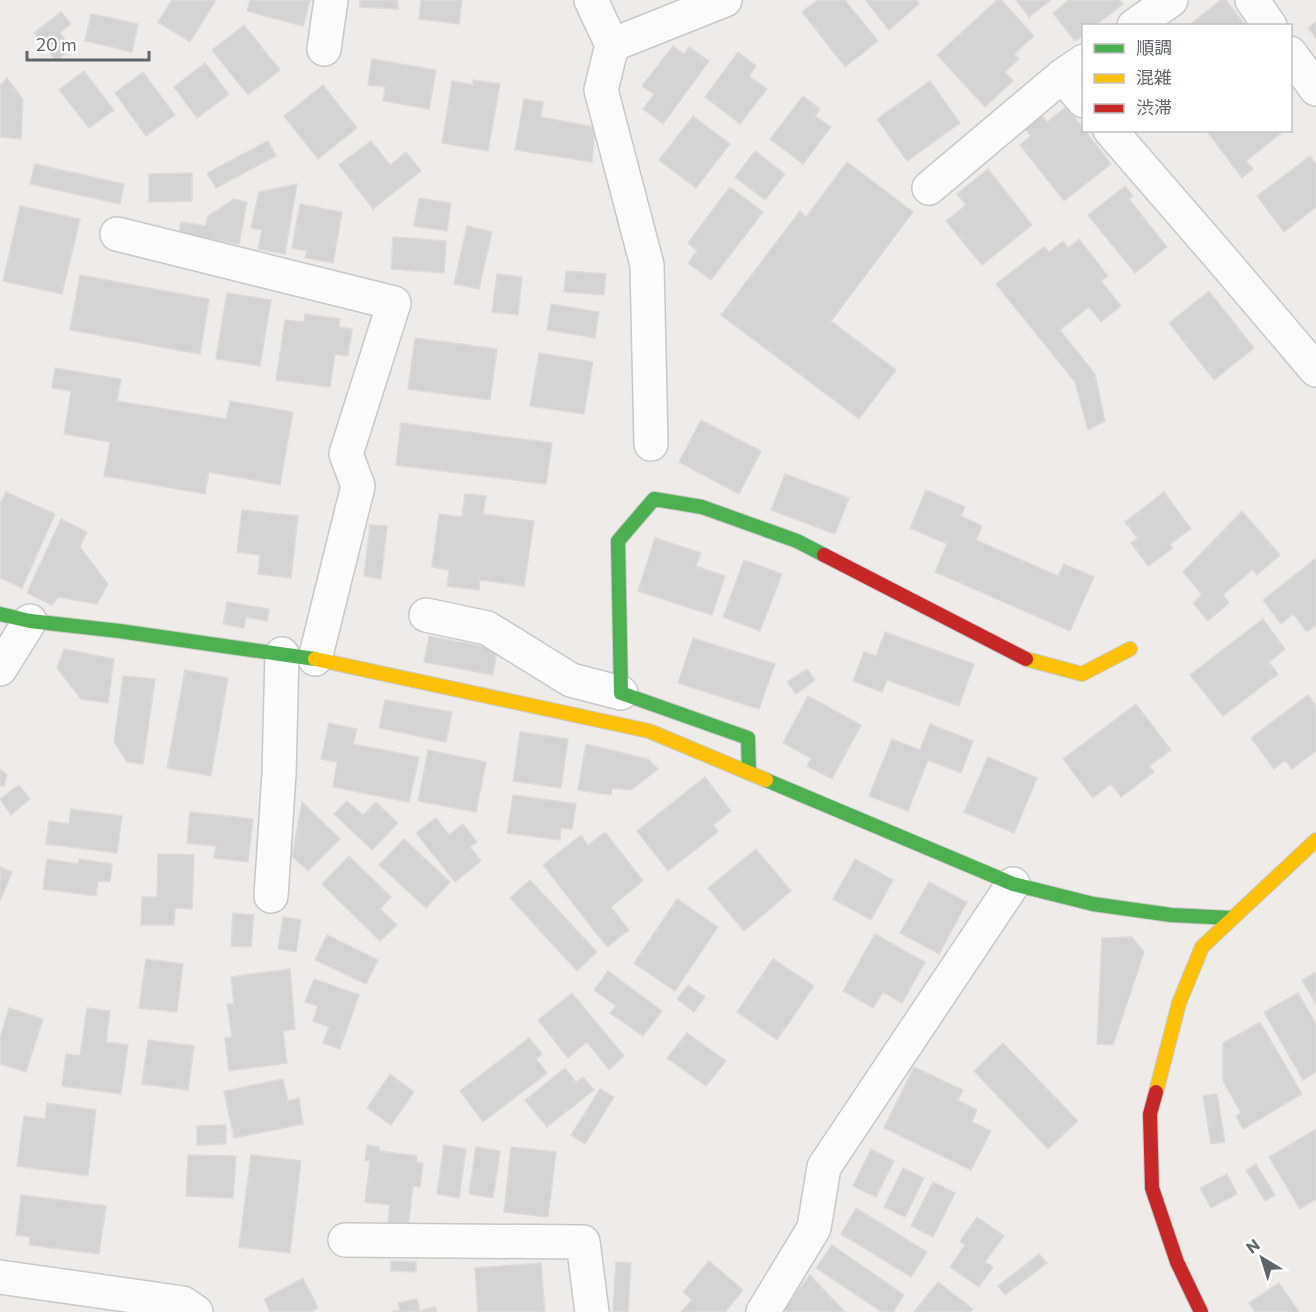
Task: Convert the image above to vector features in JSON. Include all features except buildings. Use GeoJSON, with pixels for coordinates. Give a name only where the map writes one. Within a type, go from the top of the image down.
{"type":"FeatureCollection","features":[{"type":"Feature","properties":{"kind":"street"},"geometry":{"type":"LineString","coordinates":[[324,49],[331,0]]}},
{"type":"Feature","properties":{"kind":"street"},"geometry":{"type":"LineString","coordinates":[[591,0],[612,45],[601,90],[647,266],[651,444]]}},
{"type":"Feature","properties":{"kind":"street"},"geometry":{"type":"LineString","coordinates":[[612,45],[725,0]]}},
{"type":"Feature","properties":{"kind":"street"},"geometry":{"type":"LineString","coordinates":[[1137,24],[1171,0]]}},
{"type":"Feature","properties":{"kind":"street"},"geometry":{"type":"LineString","coordinates":[[1252,0],[1269,24]]}},
{"type":"Feature","properties":{"kind":"street"},"geometry":{"type":"LineString","coordinates":[[1292,56],[1316,89]]}},
{"type":"Feature","properties":{"kind":"street"},"geometry":{"type":"LineString","coordinates":[[929,188],[1073,69],[1082,98]]}},
{"type":"Feature","properties":{"kind":"street"},"geometry":{"type":"LineString","coordinates":[[1112,132],[1316,370]]}},
{"type":"Feature","properties":{"kind":"street"},"geometry":{"type":"LineString","coordinates":[[117,234],[394,303],[346,454],[358,486],[315,659]]}},
{"type":"Feature","properties":{"kind":"street"},"geometry":{"type":"LineString","coordinates":[[621,693],[618,541],[654,499],[702,507],[797,541],[1027,660],[1082,674],[1130,649]]}},
{"type":"Feature","properties":{"kind":"street"},"geometry":{"type":"LineString","coordinates":[[426,615],[487,628],[571,680],[621,693],[748,738],[749,773]]}},
{"type":"Feature","properties":{"kind":"street"},"geometry":{"type":"LineString","coordinates":[[0,669],[15,618],[315,659],[649,731],[1013,884],[1093,904],[1171,915],[1231,918]]}},
{"type":"Feature","properties":{"kind":"street"},"geometry":{"type":"LineString","coordinates":[[271,896],[279,774],[282,654]]}},
{"type":"Feature","properties":{"kind":"street"},"geometry":{"type":"LineString","coordinates":[[1201,1312],[1177,1262],[1152,1188],[1150,1114],[1179,1003],[1203,947],[1231,918],[1316,840]]}},
{"type":"Feature","properties":{"kind":"street"},"geometry":{"type":"LineString","coordinates":[[763,1312],[814,1228],[824,1167],[1013,884]]}},
{"type":"Feature","properties":{"kind":"street"},"geometry":{"type":"LineString","coordinates":[[345,1240],[583,1242],[591,1312]]}},
{"type":"Feature","properties":{"kind":"street"},"geometry":{"type":"LineString","coordinates":[[0,1276],[183,1303],[196,1312]]}},
{"type":"Feature","properties":{"kind":"traffic: fast"},"geometry":{"type":"LineString","coordinates":[[749,773],[748,738],[621,693],[618,541],[654,499],[702,507],[797,541],[824,555]]}},
{"type":"Feature","properties":{"kind":"traffic: fast"},"geometry":{"type":"LineString","coordinates":[[0,614],[30,621],[119,631],[315,659]]}},
{"type":"Feature","properties":{"kind":"traffic: fast"},"geometry":{"type":"LineString","coordinates":[[766,780],[1013,884],[1093,904],[1171,915],[1231,918]]}},
{"type":"Feature","properties":{"kind":"traffic: slow"},"geometry":{"type":"LineString","coordinates":[[1026,659],[1082,674],[1130,649]]}},
{"type":"Feature","properties":{"kind":"traffic: slow"},"geometry":{"type":"LineString","coordinates":[[315,659],[649,731],[766,780]]}},
{"type":"Feature","properties":{"kind":"traffic: slow"},"geometry":{"type":"LineString","coordinates":[[1156,1092],[1179,1003],[1202,947],[1316,840]]}},
{"type":"Feature","properties":{"kind":"traffic: jam"},"geometry":{"type":"LineString","coordinates":[[824,555],[1026,659]]}},
{"type":"Feature","properties":{"kind":"traffic: jam"},"geometry":{"type":"LineString","coordinates":[[1156,1092],[1150,1114],[1152,1188],[1177,1262],[1201,1312]]}}]}
